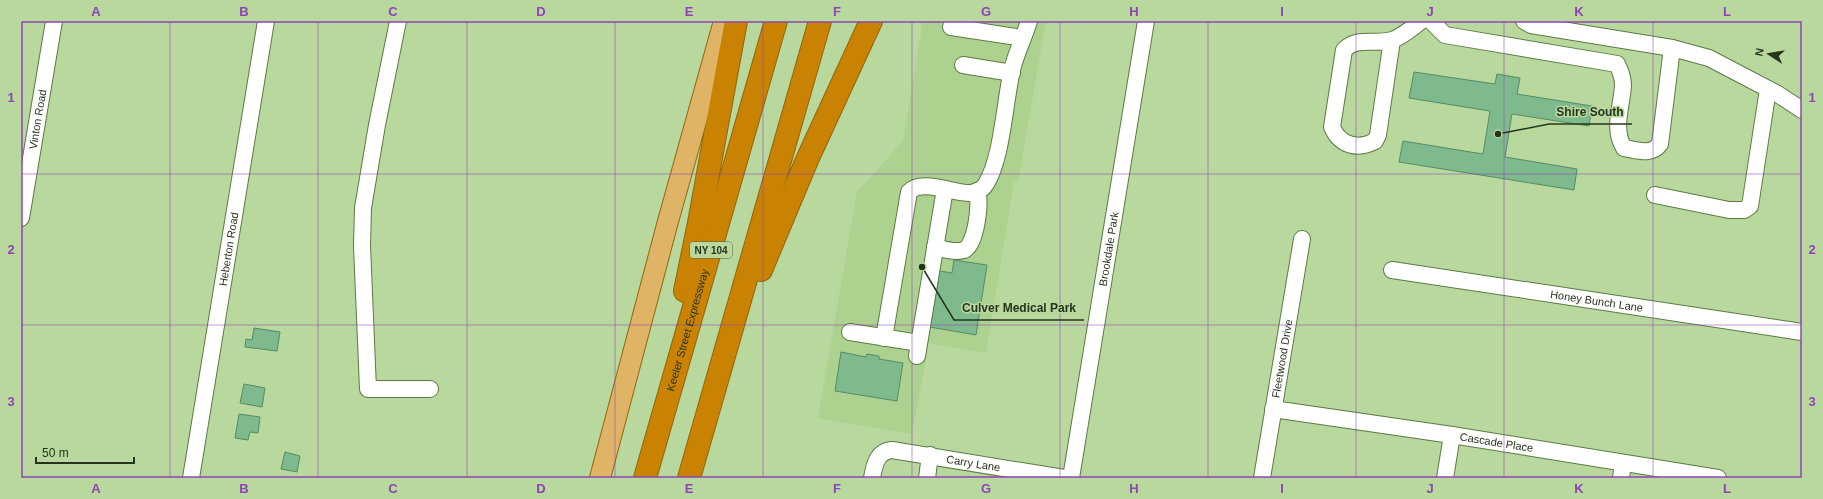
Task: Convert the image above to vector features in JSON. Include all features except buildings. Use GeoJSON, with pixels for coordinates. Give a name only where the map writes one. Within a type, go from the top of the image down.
{"type":"FeatureCollection","features":[{"type":"Feature","properties":{"kind":"highway"},"geometry":{"type":"LineString","coordinates":[[644,478],[695,245],[736,21]]}},
{"type":"Feature","properties":{"kind":"highway","name":"Keeler Street Expressway"},"geometry":{"type":"LineString","coordinates":[[644,478],[776,21]]}},
{"type":"Feature","properties":{"kind":"highway"},"geometry":{"type":"LineString","coordinates":[[688,478],[820,21]]}},
{"type":"Feature","properties":{"kind":"highway"},"geometry":{"type":"LineString","coordinates":[[710,402],[795,189],[871,21]]}},
{"type":"Feature","properties":{"kind":"main road"},"geometry":{"type":"LineString","coordinates":[[600,478],[667,225],[724,21]]}},
{"type":"Feature","properties":{"kind":"street","name":"Vinton Road"},"geometry":{"type":"LineString","coordinates":[[21,218],[54,21]]}},
{"type":"Feature","properties":{"kind":"street","name":"Heberton Road"},"geometry":{"type":"LineString","coordinates":[[191,478],[266,21]]}},
{"type":"Feature","properties":{"kind":"street"},"geometry":{"type":"LineString","coordinates":[[398,21],[377,125],[364,208],[362,246],[368,388],[430,389]]}},
{"type":"Feature","properties":{"kind":"street"},"geometry":{"type":"LineString","coordinates":[[884,338],[908,196],[911,189],[917,186],[969,193],[977,191],[985,185],[992,172],[1012,73],[1029,21]]}},
{"type":"Feature","properties":{"kind":"street","name":"Brookdale Park"},"geometry":{"type":"LineString","coordinates":[[1071,478],[1146,21]]}},
{"type":"Feature","properties":{"kind":"street"},"geometry":{"type":"LineString","coordinates":[[1392,40],[1378,135],[1375,141],[1366,146],[1344,143],[1336,137],[1332,127],[1344,50],[1350,44],[1358,42],[1392,40],[1421,21]]}},
{"type":"Feature","properties":{"kind":"street"},"geometry":{"type":"LineString","coordinates":[[1430,21],[1445,35],[1617,64],[1623,84],[1617,133],[1624,148],[1648,152],[1656,150],[1660,144],[1672,48]]}},
{"type":"Feature","properties":{"kind":"street"},"geometry":{"type":"LineString","coordinates":[[1524,21],[1531,25],[1672,48],[1709,58],[1768,88],[1802,110]]}},
{"type":"Feature","properties":{"kind":"street"},"geometry":{"type":"LineString","coordinates":[[951,27],[1023,38]]}},
{"type":"Feature","properties":{"kind":"street"},"geometry":{"type":"LineString","coordinates":[[963,65],[1012,73]]}},
{"type":"Feature","properties":{"kind":"street"},"geometry":{"type":"LineString","coordinates":[[1655,195],[1729,210],[1744,210],[1750,206],[1768,88]]}},
{"type":"Feature","properties":{"kind":"street"},"geometry":{"type":"LineString","coordinates":[[850,332],[884,338],[918,350],[945,189]]}},
{"type":"Feature","properties":{"kind":"street"},"geometry":{"type":"LineString","coordinates":[[935,247],[961,251],[970,246],[978,208],[977,191]]}},
{"type":"Feature","properties":{"kind":"street","name":"Fleetwood Drive"},"geometry":{"type":"LineString","coordinates":[[1262,478],[1302,239]]}},
{"type":"Feature","properties":{"kind":"street","name":"Honey Bunch Lane"},"geometry":{"type":"LineString","coordinates":[[1392,270],[1802,332]]}},
{"type":"Feature","properties":{"kind":"street","name":"Cascade Place"},"geometry":{"type":"LineString","coordinates":[[1273,409],[1452,435],[1622,470],[1718,478]]}},
{"type":"Feature","properties":{"kind":"street"},"geometry":{"type":"LineString","coordinates":[[1445,478],[1452,435]]}},
{"type":"Feature","properties":{"kind":"street","name":"Carry Lane"},"geometry":{"type":"LineString","coordinates":[[872,478],[878,458],[888,450],[930,455],[1064,478]]}},
{"type":"Feature","properties":{"kind":"street"},"geometry":{"type":"LineString","coordinates":[[926,478],[930,455]]}},
{"type":"Feature","properties":{"kind":"shaded area"},"geometry":{"type":"Polygon","coordinates":[[[923,21],[1046,21],[1018,182],[1014,182],[986,353],[929,343],[912,434],[818,418],[857,192],[903,141],[923,21]]]}},
{"type":"Feature","properties":{"kind":"place","name":"Shire South"},"geometry":{"type":"Point","coordinates":[1498,134]}},
{"type":"Feature","properties":{"kind":"place","name":"Culver Medical Park"},"geometry":{"type":"Point","coordinates":[922,267]}}]}
